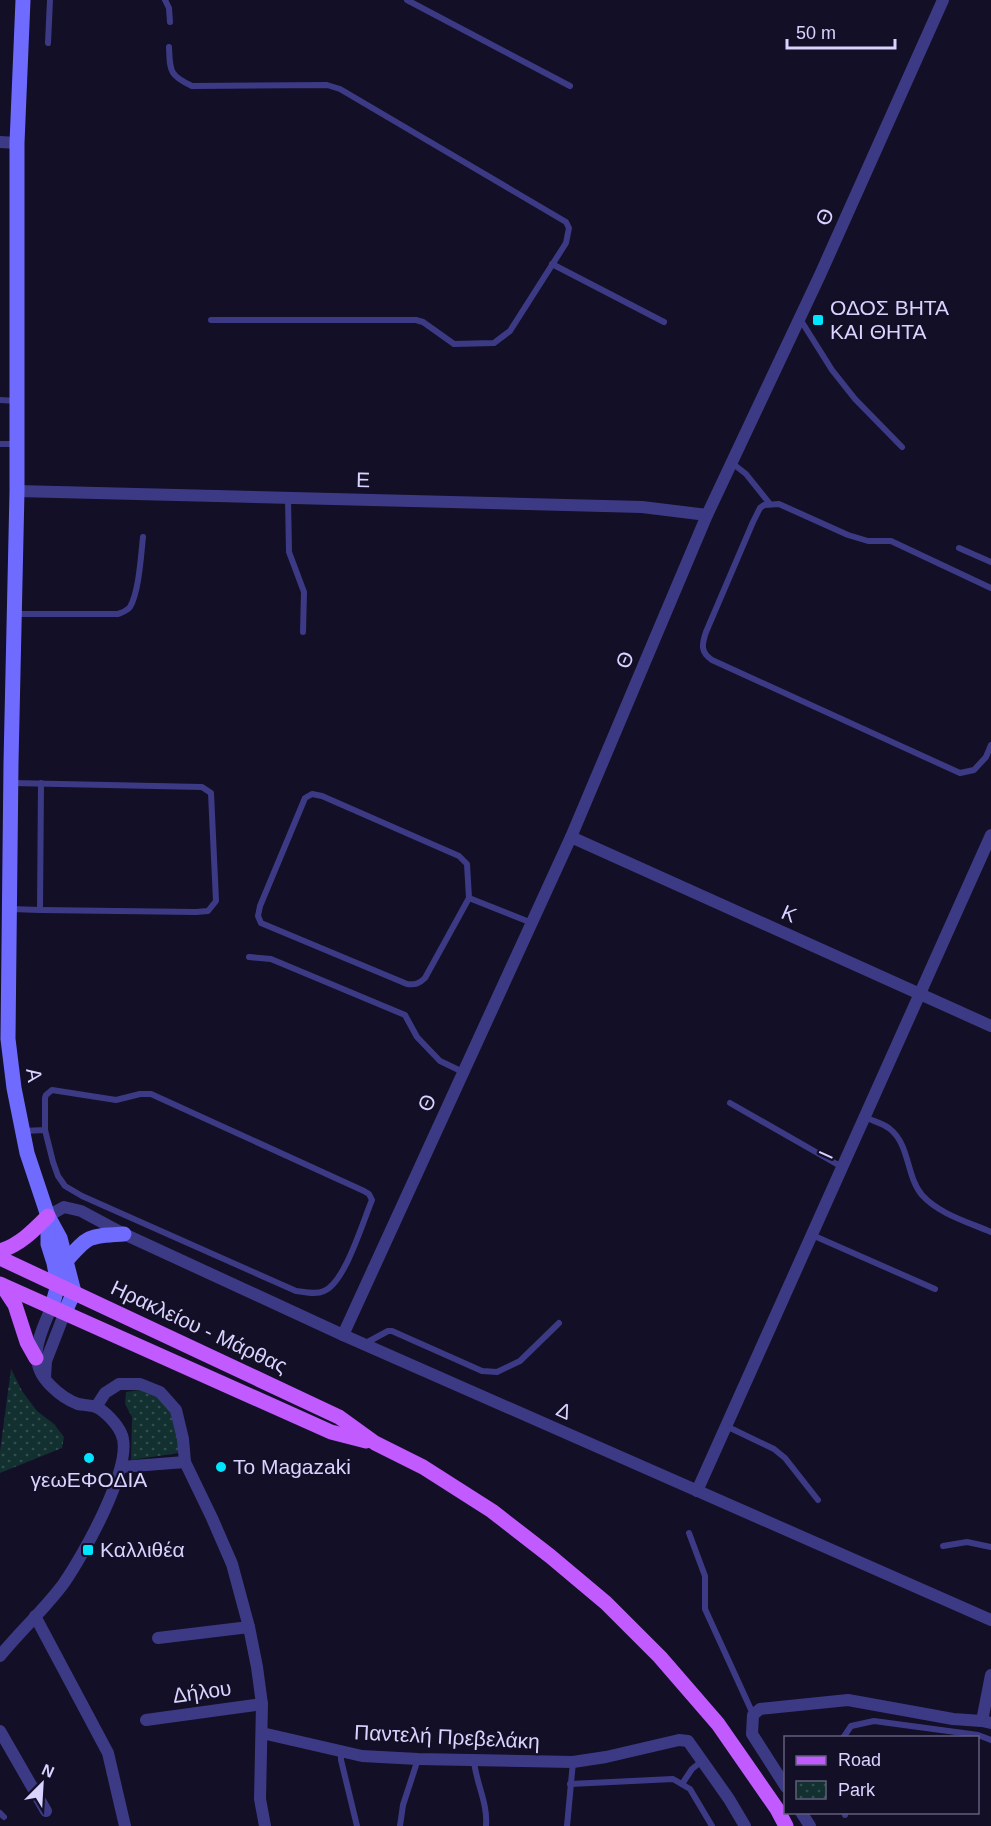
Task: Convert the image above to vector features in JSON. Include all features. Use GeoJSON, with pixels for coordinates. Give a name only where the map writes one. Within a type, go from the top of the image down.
{"type":"FeatureCollection","features":[{"type":"Feature","properties":{"kind":"main road"},"geometry":{"type":"LineString","coordinates":[[0,1251],[10,1248],[48,1216]]}},
{"type":"Feature","properties":{"kind":"main road","name":"Ηρακλείου - Μάρθας"},"geometry":{"type":"LineString","coordinates":[[0,1258],[339,1417],[375,1443],[423,1467],[492,1511],[606,1603],[660,1657],[718,1724],[777,1809],[786,1826]]}},
{"type":"Feature","properties":{"kind":"main road"},"geometry":{"type":"LineString","coordinates":[[1,1284],[15,1305],[27,1342],[36,1358]]}},
{"type":"Feature","properties":{"kind":"main road","name":"Ηρακλείου - Μάρθας"},"geometry":{"type":"LineString","coordinates":[[1,1284],[331,1432],[375,1443]]}},
{"type":"Feature","properties":{"kind":"street","name":"Α"},"geometry":{"type":"LineString","coordinates":[[23,0],[17,142],[15,614],[6,763],[11,783],[5,883],[10,909],[4,1009],[10,1060],[27,1153],[48,1216],[60,1238],[74,1292]]}},
{"type":"Feature","properties":{"kind":"street","name":"Θ"},"geometry":{"type":"LineString","coordinates":[[343,1335],[572,837],[707,516],[800,318],[943,0]]}},
{"type":"Feature","properties":{"kind":"street"},"geometry":{"type":"LineString","coordinates":[[0,142],[17,142]]}},
{"type":"Feature","properties":{"kind":"street","name":"Ε"},"geometry":{"type":"LineString","coordinates":[[17,491],[642,507],[707,516]]}},
{"type":"Feature","properties":{"kind":"street","name":"Ι"},"geometry":{"type":"LineString","coordinates":[[697,1491],[991,835]]}},
{"type":"Feature","properties":{"kind":"street","name":"Κ"},"geometry":{"type":"LineString","coordinates":[[572,837],[991,1026]]}},
{"type":"Feature","properties":{"kind":"street","name":"Δ"},"geometry":{"type":"LineString","coordinates":[[48,1216],[64,1207],[81,1211],[124,1234],[343,1335],[991,1620]]}},
{"type":"Feature","properties":{"kind":"street","name":"Α"},"geometry":{"type":"LineString","coordinates":[[48,1216],[48,1244],[58,1285]]}},
{"type":"Feature","properties":{"kind":"street"},"geometry":{"type":"LineString","coordinates":[[66,1261],[84,1240],[96,1235],[124,1234]]}},
{"type":"Feature","properties":{"kind":"street"},"geometry":{"type":"LineString","coordinates":[[44,1380],[46,1360],[58,1309],[58,1285]]}},
{"type":"Feature","properties":{"kind":"street"},"geometry":{"type":"LineString","coordinates":[[0,1656],[63,1584],[90,1542],[122,1467],[124,1447],[122,1433],[106,1414],[96,1407],[78,1404],[60,1395],[44,1380],[39,1370],[36,1358],[40,1335],[58,1309],[74,1292]]}},
{"type":"Feature","properties":{"kind":"street"},"geometry":{"type":"LineString","coordinates":[[96,1407],[105,1394],[119,1384],[140,1384],[160,1392],[176,1410],[183,1439],[185,1462],[232,1564],[249,1627],[262,1704],[260,1799],[264,1826]]}},
{"type":"Feature","properties":{"kind":"street"},"geometry":{"type":"LineString","coordinates":[[122,1467],[185,1462]]}},
{"type":"Feature","properties":{"kind":"street"},"geometry":{"type":"LineString","coordinates":[[35,1616],[108,1753],[125,1826]]}},
{"type":"Feature","properties":{"kind":"street"},"geometry":{"type":"LineString","coordinates":[[158,1638],[249,1627]]}},
{"type":"Feature","properties":{"kind":"street"},"geometry":{"type":"LineString","coordinates":[[784,1784],[752,1734],[753,1715],[760,1709],[848,1700],[953,1719],[986,1722],[991,1675]]}},
{"type":"Feature","properties":{"kind":"street","name":"Δήλου"},"geometry":{"type":"LineString","coordinates":[[146,1720],[262,1704]]}},
{"type":"Feature","properties":{"kind":"street"},"geometry":{"type":"LineString","coordinates":[[0,1731],[46,1811]]}},
{"type":"Feature","properties":{"kind":"street","name":"Παντελή Πρεβελάκη"},"geometry":{"type":"LineString","coordinates":[[262,1733],[362,1756],[573,1762],[606,1757],[679,1740],[688,1741],[745,1826]]}},
{"type":"Feature","properties":{"kind":"lane"},"geometry":{"type":"LineString","coordinates":[[48,43],[50,0]]}},
{"type":"Feature","properties":{"kind":"lane"},"geometry":{"type":"LineString","coordinates":[[165,0],[169,8],[170,22]]}},
{"type":"Feature","properties":{"kind":"lane"},"geometry":{"type":"LineString","coordinates":[[407,0],[570,86]]}},
{"type":"Feature","properties":{"kind":"lane"},"geometry":{"type":"LineString","coordinates":[[169,47],[170,69],[179,80],[192,87],[327,85],[340,89],[566,222],[568,228],[566,243],[510,331],[494,343],[454,344],[423,322],[416,320],[211,320]]}},
{"type":"Feature","properties":{"kind":"lane"},"geometry":{"type":"LineString","coordinates":[[552,264],[664,322]]}},
{"type":"Feature","properties":{"kind":"lane"},"geometry":{"type":"LineString","coordinates":[[800,318],[832,370],[855,399],[902,447]]}},
{"type":"Feature","properties":{"kind":"lane"},"geometry":{"type":"LineString","coordinates":[[0,400],[17,400]]}},
{"type":"Feature","properties":{"kind":"lane"},"geometry":{"type":"LineString","coordinates":[[0,444],[17,444]]}},
{"type":"Feature","properties":{"kind":"lane"},"geometry":{"type":"LineString","coordinates":[[732,463],[746,474],[770,504]]}},
{"type":"Feature","properties":{"kind":"lane"},"geometry":{"type":"LineString","coordinates":[[288,498],[289,552],[304,592],[303,632]]}},
{"type":"Feature","properties":{"kind":"lane"},"geometry":{"type":"LineString","coordinates":[[991,588],[891,541],[868,541],[779,504],[764,505],[759,508],[702,646],[706,655],[712,660],[960,773],[974,770],[986,757],[991,745]]}},
{"type":"Feature","properties":{"kind":"lane"},"geometry":{"type":"LineString","coordinates":[[15,614],[118,614],[125,612],[130,606],[137,583],[143,537]]}},
{"type":"Feature","properties":{"kind":"lane"},"geometry":{"type":"LineString","coordinates":[[960,548],[991,562]]}},
{"type":"Feature","properties":{"kind":"lane"},"geometry":{"type":"LineString","coordinates":[[10,909],[196,912],[208,910],[216,901],[212,798],[209,790],[11,783]]}},
{"type":"Feature","properties":{"kind":"lane"},"geometry":{"type":"LineString","coordinates":[[40,910],[41,783]]}},
{"type":"Feature","properties":{"kind":"lane"},"geometry":{"type":"LineString","coordinates":[[312,794],[322,796],[459,856],[467,864],[469,898],[425,978],[417,984],[407,984],[261,923],[258,916],[260,906],[305,798],[312,794]]}},
{"type":"Feature","properties":{"kind":"lane"},"geometry":{"type":"LineString","coordinates":[[469,898],[532,923]]}},
{"type":"Feature","properties":{"kind":"lane"},"geometry":{"type":"LineString","coordinates":[[249,957],[271,959],[405,1015],[417,1037],[440,1060],[463,1072]]}},
{"type":"Feature","properties":{"kind":"lane"},"geometry":{"type":"LineString","coordinates":[[52,1090],[116,1100],[140,1094],[151,1094],[364,1191],[372,1200],[345,1268],[334,1284],[325,1291],[314,1293],[296,1291],[64,1186],[53,1162],[45,1130],[45,1098],[52,1090]]}},
{"type":"Feature","properties":{"kind":"lane"},"geometry":{"type":"LineString","coordinates":[[730,1103],[842,1167]]}},
{"type":"Feature","properties":{"kind":"lane"},"geometry":{"type":"LineString","coordinates":[[864,1117],[890,1128],[898,1138],[916,1187],[923,1196],[943,1211],[991,1232]]}},
{"type":"Feature","properties":{"kind":"lane"},"geometry":{"type":"LineString","coordinates":[[22,1131],[45,1130]]}},
{"type":"Feature","properties":{"kind":"lane"},"geometry":{"type":"LineString","coordinates":[[811,1235],[935,1289]]}},
{"type":"Feature","properties":{"kind":"lane"},"geometry":{"type":"LineString","coordinates":[[364,1344],[392,1331],[482,1371],[497,1372],[520,1361],[559,1323]]}},
{"type":"Feature","properties":{"kind":"lane"},"geometry":{"type":"LineString","coordinates":[[726,1426],[774,1449],[785,1458],[818,1500]]}},
{"type":"Feature","properties":{"kind":"lane"},"geometry":{"type":"LineString","coordinates":[[689,1533],[705,1576],[705,1609],[753,1715]]}},
{"type":"Feature","properties":{"kind":"lane"},"geometry":{"type":"LineString","coordinates":[[943,1546],[967,1542],[991,1547]]}},
{"type":"Feature","properties":{"kind":"lane"},"geometry":{"type":"LineString","coordinates":[[844,1736],[851,1726],[874,1721],[978,1735],[991,1740]]}},
{"type":"Feature","properties":{"kind":"lane"},"geometry":{"type":"LineString","coordinates":[[978,1735],[986,1722]]}},
{"type":"Feature","properties":{"kind":"lane"},"geometry":{"type":"LineString","coordinates":[[341,1751],[341,1761],[357,1826]]}},
{"type":"Feature","properties":{"kind":"lane"},"geometry":{"type":"LineString","coordinates":[[400,1826],[403,1805],[418,1759]]}},
{"type":"Feature","properties":{"kind":"lane"},"geometry":{"type":"LineString","coordinates":[[474,1760],[486,1808],[486,1826]]}},
{"type":"Feature","properties":{"kind":"lane"},"geometry":{"type":"LineString","coordinates":[[682,1784],[692,1769],[703,1761]]}},
{"type":"Feature","properties":{"kind":"lane"},"geometry":{"type":"LineString","coordinates":[[567,1826],[573,1762]]}},
{"type":"Feature","properties":{"kind":"lane"},"geometry":{"type":"LineString","coordinates":[[570,1784],[673,1779],[690,1789],[712,1826]]}},
{"type":"Feature","properties":{"kind":"green space"},"geometry":{"type":"Polygon","coordinates":[[[11,1369],[22,1391],[37,1411],[54,1424],[64,1437],[62,1448],[0,1473],[0,1451],[11,1369]]]}},
{"type":"Feature","properties":{"kind":"green space"},"geometry":{"type":"Polygon","coordinates":[[[153,1388],[178,1419],[179,1453],[131,1460],[132,1417],[125,1404],[126,1392],[153,1388]]]}},
{"type":"Feature","properties":{"kind":"place","name":"ΟΔΟΣ ΒΗΤΑ ΚΑΙ ΘΗΤΑ"},"geometry":{"type":"Point","coordinates":[818,320]}},
{"type":"Feature","properties":{"kind":"place","name":"γεωΕΦΟΔΙΑ"},"geometry":{"type":"Point","coordinates":[89,1458]}},
{"type":"Feature","properties":{"kind":"place","name":"To Magazaki"},"geometry":{"type":"Point","coordinates":[221,1467]}},
{"type":"Feature","properties":{"kind":"place","name":"Καλλιθέα"},"geometry":{"type":"Point","coordinates":[88,1550]}}]}
